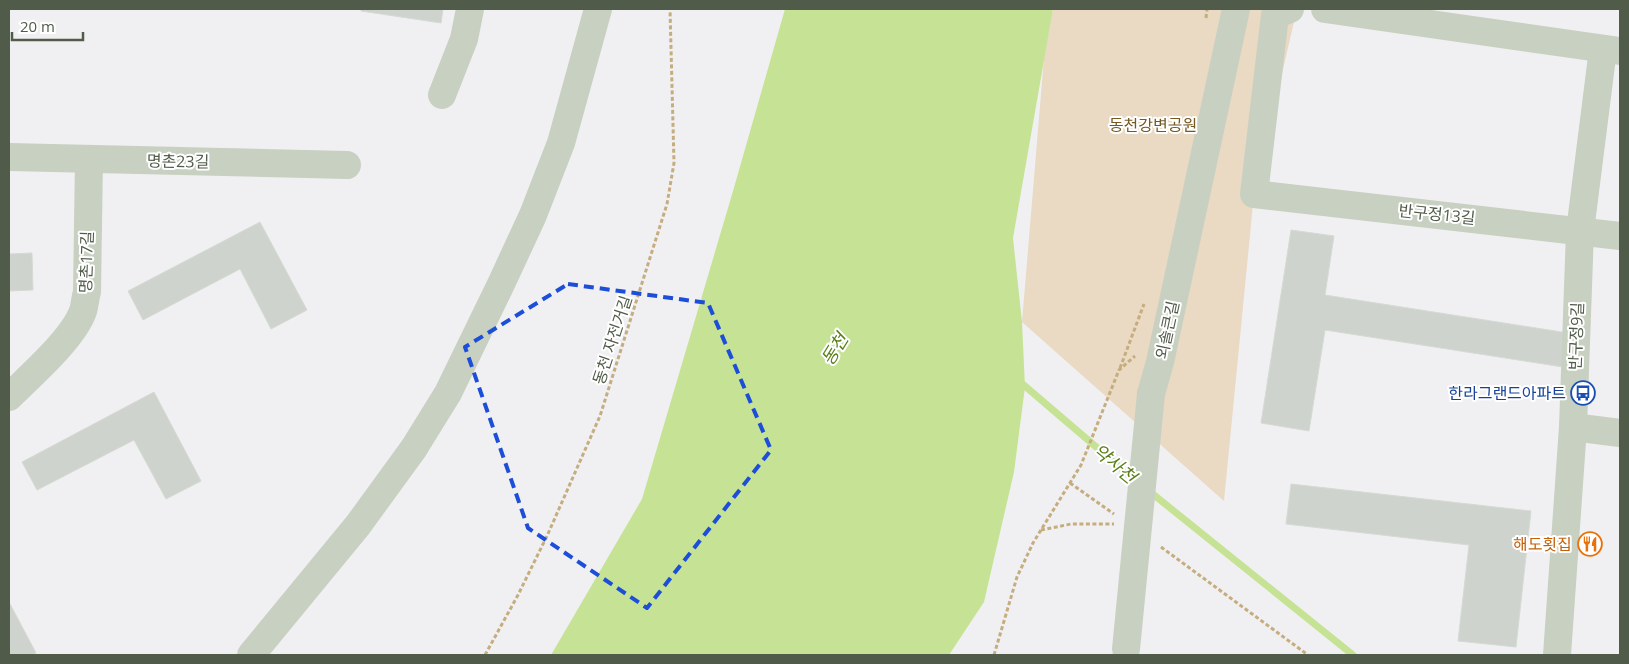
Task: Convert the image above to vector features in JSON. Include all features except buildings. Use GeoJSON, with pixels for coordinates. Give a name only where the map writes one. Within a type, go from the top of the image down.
{"type":"FeatureCollection","features":[{"type":"Feature","properties":{"kind":"street"},"geometry":{"type":"LineString","coordinates":[[442,95],[464,39],[470,9]]}},
{"type":"Feature","properties":{"kind":"street"},"geometry":{"type":"LineString","coordinates":[[251,655],[358,525],[414,448],[448,393],[529,224],[561,143],[598,9]]}},
{"type":"Feature","properties":{"kind":"street","name":"외솔큰길"},"geometry":{"type":"LineString","coordinates":[[1125,652],[1151,394],[1162,352],[1236,9]]}},
{"type":"Feature","properties":{"kind":"street","name":"반구정13길"},"geometry":{"type":"LineString","coordinates":[[1290,9],[1275,15],[1254,194],[1620,236]]}},
{"type":"Feature","properties":{"kind":"street"},"geometry":{"type":"LineString","coordinates":[[1325,9],[1612,50]]}},
{"type":"Feature","properties":{"kind":"street","name":"반구정9길"},"geometry":{"type":"LineString","coordinates":[[1557,655],[1573,427],[1580,231],[1612,50]]}},
{"type":"Feature","properties":{"kind":"street","name":"명촌23길"},"geometry":{"type":"LineString","coordinates":[[9,158],[347,165]]}},
{"type":"Feature","properties":{"kind":"street","name":"명촌17길"},"geometry":{"type":"LineString","coordinates":[[9,397],[54,352],[72,330],[82,312],[86,292],[88,159]]}},
{"type":"Feature","properties":{"kind":"street"},"geometry":{"type":"LineString","coordinates":[[1573,427],[1620,433]]}},
{"type":"Feature","properties":{"kind":"path","name":"동천 자전거길"},"geometry":{"type":"LineString","coordinates":[[485,655],[548,536],[600,416],[667,204],[674,163],[670,9]]}},
{"type":"Feature","properties":{"kind":"path"},"geometry":{"type":"LineString","coordinates":[[994,655],[1017,577],[1033,543],[1081,464],[1119,370]]}},
{"type":"Feature","properties":{"kind":"path"},"geometry":{"type":"LineString","coordinates":[[1070,483],[1121,518]]}},
{"type":"Feature","properties":{"kind":"path"},"geometry":{"type":"LineString","coordinates":[[1041,530],[1071,524],[1120,524]]}},
{"type":"Feature","properties":{"kind":"path"},"geometry":{"type":"LineString","coordinates":[[1159,545],[1308,655]]}},
{"type":"Feature","properties":{"kind":"highlighted area"},"geometry":{"type":"Polygon","coordinates":[[[568,284],[708,303],[771,450],[647,608],[528,528],[465,347],[568,284]]]}},
{"type":"Feature","properties":{"kind":"green space","name":"동천강변공원"},"geometry":{"type":"Polygon","coordinates":[[[1053,9],[1297,9],[1254,194],[1224,501],[1022,322],[1044,58],[1053,9]]]}},
{"type":"Feature","properties":{"kind":"water","name":"동천"},"geometry":{"type":"Polygon","coordinates":[[[785,9],[1053,9],[1013,238],[1022,322],[1025,387],[1014,472],[984,602],[949,655],[551,655],[642,499],[785,9]]]}},
{"type":"Feature","properties":{"kind":"waterway","name":"약사천"},"geometry":{"type":"LineString","coordinates":[[1019,381],[1136,481]]}},
{"type":"Feature","properties":{"kind":"waterway","name":"약사천"},"geometry":{"type":"LineString","coordinates":[[1149,491],[1353,655]]}},
{"type":"Feature","properties":{"kind":"place","name":"한라그랜드아파트"},"geometry":{"type":"Point","coordinates":[1583,393]}},
{"type":"Feature","properties":{"kind":"place","name":"해도횟집"},"geometry":{"type":"Point","coordinates":[1590,544]}}]}
